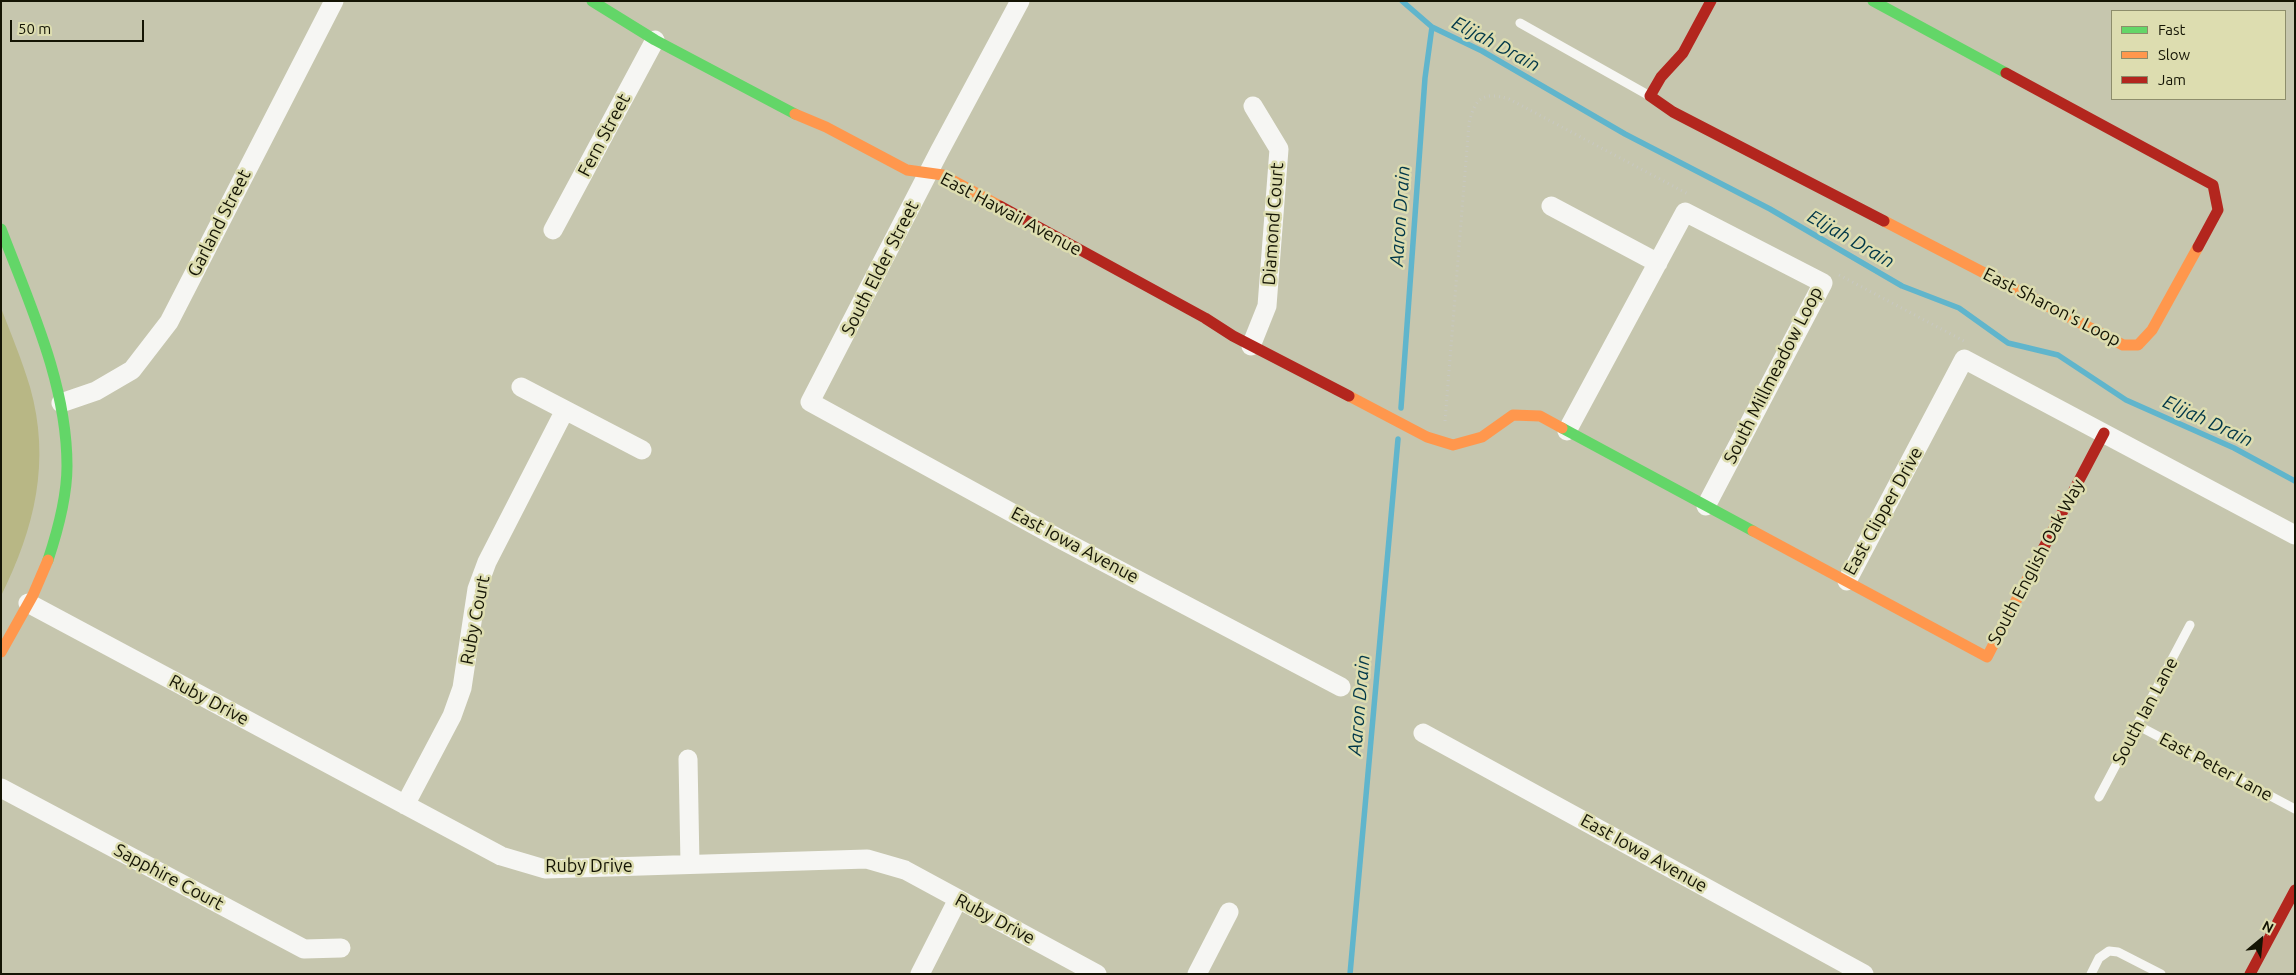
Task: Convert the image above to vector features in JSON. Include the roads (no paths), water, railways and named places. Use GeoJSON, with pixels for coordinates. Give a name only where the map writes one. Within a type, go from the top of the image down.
{"type":"FeatureCollection","features":[{"type":"Feature","properties":{"kind":"street","name":"Garland Street"},"geometry":{"type":"LineString","coordinates":[[61,403],[96,391],[132,370],[169,322],[334,1]]}},
{"type":"Feature","properties":{"kind":"street","name":"East Hawaii Avenue"},"geometry":{"type":"LineString","coordinates":[[592,1],[654,40],[792,114],[826,128],[907,170],[943,175],[1205,318],[1251,346],[1427,437]]}},
{"type":"Feature","properties":{"kind":"street","name":"South Elder Street"},"geometry":{"type":"LineString","coordinates":[[810,402],[1020,1]]}},
{"type":"Feature","properties":{"kind":"street"},"geometry":{"type":"LineString","coordinates":[[1650,96],[1661,77],[1683,54],[1711,1]]}},
{"type":"Feature","properties":{"kind":"street","name":"East Sharon's Loop"},"geometry":{"type":"LineString","coordinates":[[1650,96],[1673,112],[2123,345],[2138,345],[2152,330],[2218,210],[2213,185],[1873,1]]}},
{"type":"Feature","properties":{"kind":"street","name":"Fern Street"},"geometry":{"type":"LineString","coordinates":[[553,230],[654,40]]}},
{"type":"Feature","properties":{"kind":"street","name":"Diamond Court"},"geometry":{"type":"LineString","coordinates":[[1251,346],[1267,306],[1279,149],[1253,106]]}},
{"type":"Feature","properties":{"kind":"street"},"geometry":{"type":"LineString","coordinates":[[1551,206],[1658,263]]}},
{"type":"Feature","properties":{"kind":"street","name":"South Millmeadow Loop"},"geometry":{"type":"LineString","coordinates":[[1567,431],[1685,212],[1823,283],[1706,506]]}},
{"type":"Feature","properties":{"kind":"street"},"geometry":{"type":"LineString","coordinates":[[1,229],[37,326],[61,403],[67,466],[61,515],[47,562],[28,603],[1,652]]}},
{"type":"Feature","properties":{"kind":"street","name":"East Clipper Drive"},"geometry":{"type":"LineString","coordinates":[[1427,437],[1453,445],[1482,436],[1513,415],[1540,416],[1847,581],[1964,359],[2295,535]]}},
{"type":"Feature","properties":{"kind":"street"},"geometry":{"type":"LineString","coordinates":[[521,387],[642,450]]}},
{"type":"Feature","properties":{"kind":"street","name":"East Iowa Avenue"},"geometry":{"type":"LineString","coordinates":[[810,402],[1058,538],[1341,687]]}},
{"type":"Feature","properties":{"kind":"street","name":"Ruby Court"},"geometry":{"type":"LineString","coordinates":[[404,805],[452,716],[462,688],[477,589],[486,562],[565,410]]}},
{"type":"Feature","properties":{"kind":"street","name":"South English Oak Way"},"geometry":{"type":"LineString","coordinates":[[1847,581],[1987,657],[2104,432]]}},
{"type":"Feature","properties":{"kind":"street","name":"Ruby Drive"},"geometry":{"type":"LineString","coordinates":[[28,603],[501,856],[544,868],[867,859],[905,870],[1097,974]]}},
{"type":"Feature","properties":{"kind":"street","name":"East Iowa Avenue"},"geometry":{"type":"LineString","coordinates":[[1423,733],[1864,974]]}},
{"type":"Feature","properties":{"kind":"street"},"geometry":{"type":"LineString","coordinates":[[688,758],[690,864]]}},
{"type":"Feature","properties":{"kind":"street","name":"Sapphire Court"},"geometry":{"type":"LineString","coordinates":[[1,788],[304,949],[341,948]]}},
{"type":"Feature","properties":{"kind":"street"},"geometry":{"type":"LineString","coordinates":[[2250,974],[2295,890]]}},
{"type":"Feature","properties":{"kind":"street"},"geometry":{"type":"LineString","coordinates":[[920,974],[958,899]]}},
{"type":"Feature","properties":{"kind":"street"},"geometry":{"type":"LineString","coordinates":[[1197,974],[1228,912]]}},
{"type":"Feature","properties":{"kind":"lane"},"geometry":{"type":"LineString","coordinates":[[1520,23],[1650,96]]}},
{"type":"Feature","properties":{"kind":"lane","name":"South Ian Lane"},"geometry":{"type":"LineString","coordinates":[[2099,797],[2190,625]]}},
{"type":"Feature","properties":{"kind":"lane","name":"East Peter Lane"},"geometry":{"type":"LineString","coordinates":[[2137,725],[2295,808]]}},
{"type":"Feature","properties":{"kind":"lane"},"geometry":{"type":"LineString","coordinates":[[2091,974],[2099,958],[2110,950],[2118,952],[2161,974]]}},
{"type":"Feature","properties":{"kind":"waterway","name":"Elijah Drain"},"geometry":{"type":"LineString","coordinates":[[1402,1],[1432,27],[1482,51],[1625,134],[1770,209],[1902,286],[1959,308],[2008,343],[2058,355],[2126,400],[2234,448],[2295,481]]}},
{"type":"Feature","properties":{"kind":"waterway","name":"Aaron Drain"},"geometry":{"type":"LineString","coordinates":[[1401,408],[1425,78],[1432,27]]}},
{"type":"Feature","properties":{"kind":"waterway","name":"Aaron Drain"},"geometry":{"type":"LineString","coordinates":[[1350,974],[1398,439]]}}]}
